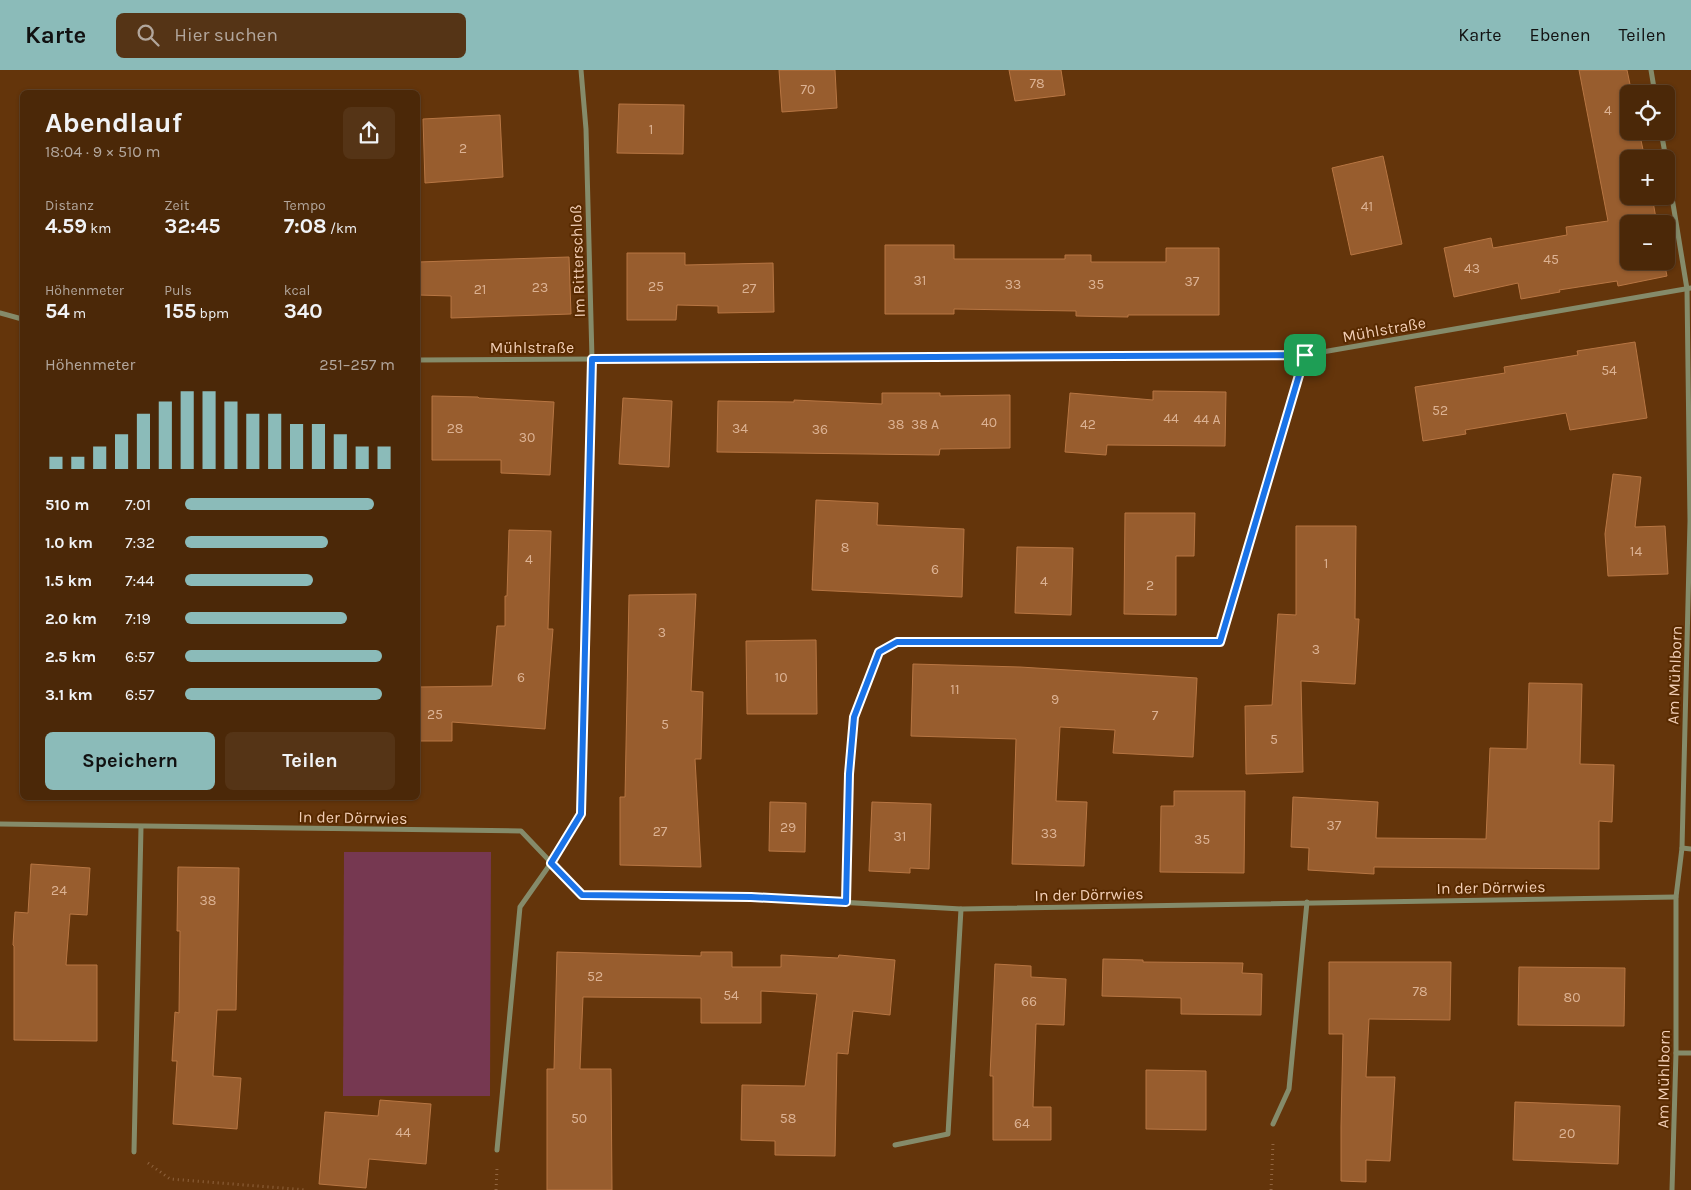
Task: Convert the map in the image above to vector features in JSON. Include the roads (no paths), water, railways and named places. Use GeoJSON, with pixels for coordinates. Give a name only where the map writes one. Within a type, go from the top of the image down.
{"type":"FeatureCollection","features":[{"type":"Feature","properties":{"kind":"street","name":"Im Ritterschloß"},"geometry":{"type":"LineString","coordinates":[[551,863],[581,814],[592,359],[586,129],[581,70]]}},
{"type":"Feature","properties":{"kind":"street"},"geometry":{"type":"LineString","coordinates":[[1652,70],[1654,85]]}},
{"type":"Feature","properties":{"kind":"street","name":"Am Mühlborn"},"geometry":{"type":"LineString","coordinates":[[1672,1190],[1676,1053],[1676,897],[1682,848],[1690,521],[1689,288],[1674,205]]}},
{"type":"Feature","properties":{"kind":"street","name":"Mühlstraße"},"geometry":{"type":"LineString","coordinates":[[420,360],[1305,355],[1689,288]]}},
{"type":"Feature","properties":{"kind":"street"},"geometry":{"type":"LineString","coordinates":[[0,313],[20,318]]}},
{"type":"Feature","properties":{"kind":"street"},"geometry":{"type":"LineString","coordinates":[[879,652],[897,642],[1220,642],[1305,355]]}},
{"type":"Feature","properties":{"kind":"street","name":"In der Dörrwies"},"geometry":{"type":"LineString","coordinates":[[0,824],[521,831],[582,895],[751,897],[961,909],[1676,897]]}},
{"type":"Feature","properties":{"kind":"street"},"geometry":{"type":"LineString","coordinates":[[134,1152],[141,827]]}},
{"type":"Feature","properties":{"kind":"street"},"geometry":{"type":"LineString","coordinates":[[1682,848],[1691,849]]}},
{"type":"Feature","properties":{"kind":"street"},"geometry":{"type":"LineString","coordinates":[[497,1150],[520,907],[551,863]]}},
{"type":"Feature","properties":{"kind":"street"},"geometry":{"type":"LineString","coordinates":[[1273,1124],[1289,1090],[1307,902]]}},
{"type":"Feature","properties":{"kind":"street"},"geometry":{"type":"LineString","coordinates":[[895,1145],[948,1134],[961,909]]}},
{"type":"Feature","properties":{"kind":"street"},"geometry":{"type":"LineString","coordinates":[[1676,1053],[1691,1054]]}}]}
